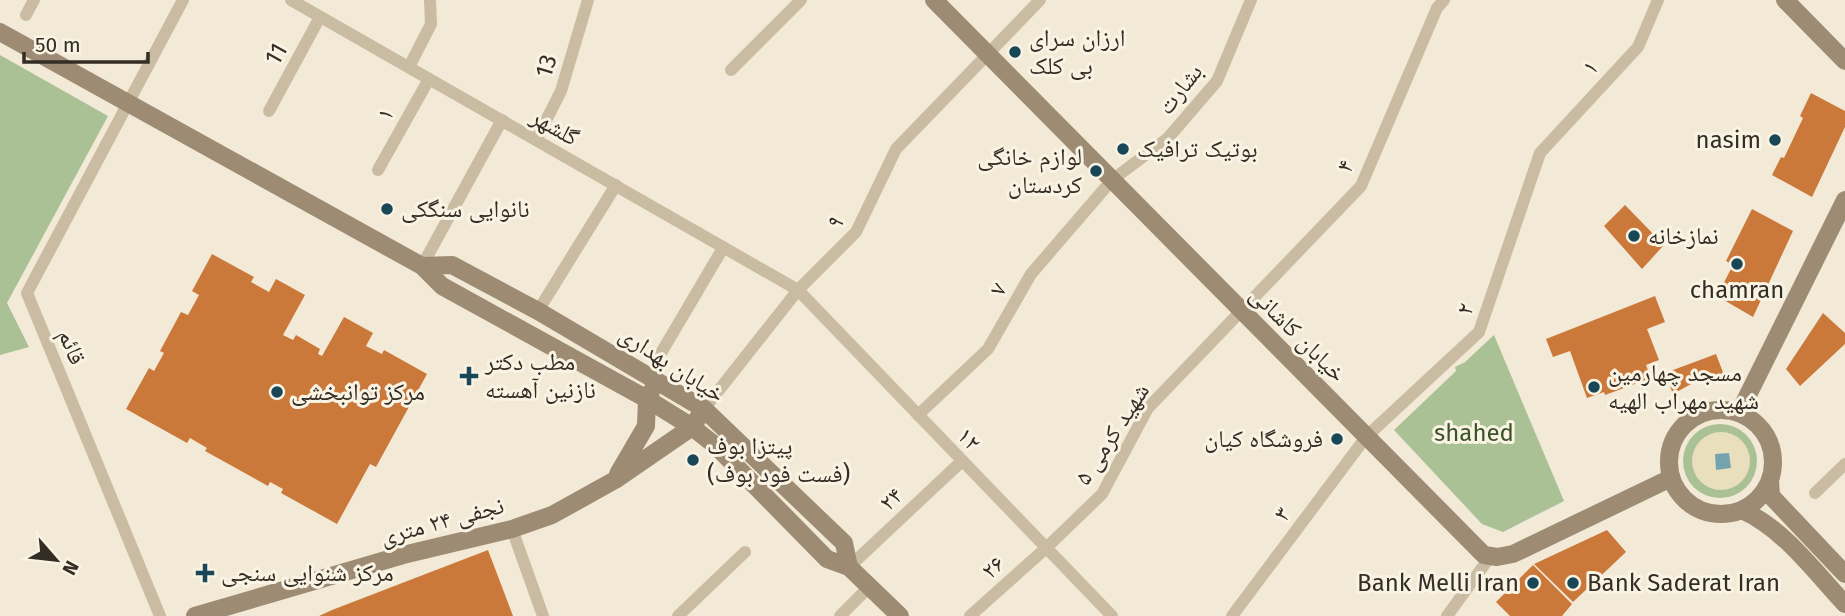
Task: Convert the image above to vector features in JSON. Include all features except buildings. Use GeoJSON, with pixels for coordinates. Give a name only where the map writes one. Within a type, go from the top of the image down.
{"type":"FeatureCollection","features":[{"type":"Feature","properties":{"kind":"street"},"geometry":{"type":"LineString","coordinates":[[26,15],[34,0]]}},
{"type":"Feature","properties":{"kind":"street"},"geometry":{"type":"LineString","coordinates":[[128,103],[183,0]]}},
{"type":"Feature","properties":{"kind":"street","name":"گلشهر"},"geometry":{"type":"LineString","coordinates":[[291,0],[798,290]]}},
{"type":"Feature","properties":{"kind":"street"},"geometry":{"type":"LineString","coordinates":[[409,67],[431,24],[430,0]]}},
{"type":"Feature","properties":{"kind":"street","name":"13"},"geometry":{"type":"LineString","coordinates":[[536,140],[561,91],[588,0]]}},
{"type":"Feature","properties":{"kind":"street"},"geometry":{"type":"LineString","coordinates":[[732,70],[801,0]]}},
{"type":"Feature","properties":{"kind":"street","name":"خیابان کاشانی"},"geometry":{"type":"LineString","coordinates":[[934,0],[1476,548],[1490,557]]}},
{"type":"Feature","properties":{"kind":"street","name":"۹"},"geometry":{"type":"LineString","coordinates":[[704,409],[798,290],[856,232],[896,149],[1040,0]]}},
{"type":"Feature","properties":{"kind":"street","name":"بشارت"},"geometry":{"type":"LineString","coordinates":[[1112,180],[1168,138],[1217,81],[1251,0]]}},
{"type":"Feature","properties":{"kind":"street","name":"۱"},"geometry":{"type":"LineString","coordinates":[[1540,153],[1637,47],[1658,0]]}},
{"type":"Feature","properties":{"kind":"street"},"geometry":{"type":"LineString","coordinates":[[1785,0],[1845,61]]}},
{"type":"Feature","properties":{"kind":"street","name":"۴"},"geometry":{"type":"LineString","coordinates":[[1241,311],[1361,186],[1439,3]]}},
{"type":"Feature","properties":{"kind":"street","name":"11"},"geometry":{"type":"LineString","coordinates":[[269,111],[320,16]]}},
{"type":"Feature","properties":{"kind":"street","name":"خیابان بهداری"},"geometry":{"type":"LineString","coordinates":[[0,32],[422,266],[442,286],[692,427],[716,446],[827,559],[849,567],[901,616]]}},
{"type":"Feature","properties":{"kind":"street","name":"۱"},"geometry":{"type":"LineString","coordinates":[[378,170],[429,79]]}},
{"type":"Feature","properties":{"kind":"street","name":"قائم"},"geometry":{"type":"LineString","coordinates":[[128,103],[27,293],[160,616]]}},
{"type":"Feature","properties":{"kind":"street"},"geometry":{"type":"LineString","coordinates":[[422,266],[502,120]]}},
{"type":"Feature","properties":{"kind":"street","name":"۲"},"geometry":{"type":"LineString","coordinates":[[1366,437],[1479,332],[1540,153]]}},
{"type":"Feature","properties":{"kind":"street","name":"۷"},"geometry":{"type":"LineString","coordinates":[[918,415],[988,349],[1031,274],[1112,180]]}},
{"type":"Feature","properties":{"kind":"street"},"geometry":{"type":"LineString","coordinates":[[538,312],[615,186]]}},
{"type":"Feature","properties":{"kind":"street"},"geometry":{"type":"LineString","coordinates":[[1739,413],[1845,200]]}},
{"type":"Feature","properties":{"kind":"street"},"geometry":{"type":"LineString","coordinates":[[661,354],[723,248]]}},
{"type":"Feature","properties":{"kind":"street","name":"خیابان بهداری"},"geometry":{"type":"LineString","coordinates":[[422,266],[452,265],[704,409],[844,542],[849,567]]}},
{"type":"Feature","properties":{"kind":"street","name":"۱۲"},"geometry":{"type":"LineString","coordinates":[[798,290],[1112,616]]}},
{"type":"Feature","properties":{"kind":"street","name":"۵ شهید کرمی"},"geometry":{"type":"LineString","coordinates":[[1045,549],[1102,494],[1148,408],[1241,311]]}},
{"type":"Feature","properties":{"kind":"street"},"geometry":{"type":"LineString","coordinates":[[615,480],[646,426],[647,400],[657,380]]}},
{"type":"Feature","properties":{"kind":"street"},"geometry":{"type":"LineString","coordinates":[[692,427],[704,409]]}},
{"type":"Feature","properties":{"kind":"street"},"geometry":{"type":"LineString","coordinates":[[1770,480],[1763,492],[1742,510],[1718,515],[1705,512],[1684,499],[1671,478],[1670,452],[1681,429],[1701,414],[1714,410],[1739,413],[1751,419],[1768,440],[1772,453],[1771,496],[1845,574]]}},
{"type":"Feature","properties":{"kind":"street","name":"نجفی ۲۴ متری"},"geometry":{"type":"LineString","coordinates":[[195,616],[403,555],[512,529],[552,514],[615,480],[692,427]]}},
{"type":"Feature","properties":{"kind":"street","name":"۳"},"geometry":{"type":"LineString","coordinates":[[1232,616],[1366,437]]}},
{"type":"Feature","properties":{"kind":"street","name":"۲۴"},"geometry":{"type":"LineString","coordinates":[[849,567],[962,461]]}},
{"type":"Feature","properties":{"kind":"street"},"geometry":{"type":"LineString","coordinates":[[1815,492],[1845,464]]}},
{"type":"Feature","properties":{"kind":"street"},"geometry":{"type":"LineString","coordinates":[[1447,616],[1490,557],[1505,556],[1521,550],[1671,478]]}},
{"type":"Feature","properties":{"kind":"street"},"geometry":{"type":"LineString","coordinates":[[1742,510],[1756,516],[1778,534],[1845,604]]}},
{"type":"Feature","properties":{"kind":"street"},"geometry":{"type":"LineString","coordinates":[[512,529],[543,616]]}},
{"type":"Feature","properties":{"kind":"street","name":"۲۶"},"geometry":{"type":"LineString","coordinates":[[970,616],[1045,549]]}},
{"type":"Feature","properties":{"kind":"street"},"geometry":{"type":"LineString","coordinates":[[678,616],[745,552]]}},
{"type":"Feature","properties":{"kind":"street"},"geometry":{"type":"LineString","coordinates":[[840,616],[870,586]]}},
{"type":"Feature","properties":{"kind":"green space"},"geometry":{"type":"Polygon","coordinates":[[[0,55],[108,116],[7,303],[29,347],[0,355],[0,55]]]}},
{"type":"Feature","properties":{"kind":"green space","name":"shahed"},"geometry":{"type":"Polygon","coordinates":[[[1494,335],[1564,501],[1503,532],[1482,524],[1394,430],[1456,371],[1455,367],[1465,362],[1494,335]]]}},
{"type":"Feature","properties":{"kind":"green space"},"geometry":{"type":"Polygon","coordinates":[[[1720,424],[1734,427],[1746,435],[1754,447],[1757,461],[1754,475],[1746,487],[1734,495],[1720,498],[1706,495],[1694,487],[1686,475],[1683,461],[1686,447],[1694,435],[1706,427],[1720,424]]]}},
{"type":"Feature","properties":{"kind":"shaded area"},"geometry":{"type":"Polygon","coordinates":[[[1721,432],[1732,434],[1745,445],[1750,461],[1748,472],[1737,485],[1721,490],[1710,488],[1697,477],[1692,461],[1694,450],[1705,437],[1721,432]]]}},
{"type":"Feature","properties":{"kind":"water"},"geometry":{"type":"Polygon","coordinates":[[[1729,453],[1731,468],[1716,470],[1715,454],[1729,453]]]}},
{"type":"Feature","properties":{"kind":"place","name":"ارزان سرای بی کلک"},"geometry":{"type":"Point","coordinates":[1015,52]}},
{"type":"Feature","properties":{"kind":"place","name":"nasim"},"geometry":{"type":"Point","coordinates":[1775,140]}},
{"type":"Feature","properties":{"kind":"place","name":"بوتیک ترافیک"},"geometry":{"type":"Point","coordinates":[1123,149]}},
{"type":"Feature","properties":{"kind":"place","name":"لوازم خانگی کردستان"},"geometry":{"type":"Point","coordinates":[1096,171]}},
{"type":"Feature","properties":{"kind":"place","name":"نانوایی سنگکی"},"geometry":{"type":"Point","coordinates":[387,209]}},
{"type":"Feature","properties":{"kind":"place","name":"نمازخانه"},"geometry":{"type":"Point","coordinates":[1634,236]}},
{"type":"Feature","properties":{"kind":"place","name":"chamran"},"geometry":{"type":"Point","coordinates":[1737,264]}},
{"type":"Feature","properties":{"kind":"place","name":"مطب دکتر نازنین آهسته"},"geometry":{"type":"Point","coordinates":[469,376]}},
{"type":"Feature","properties":{"kind":"place","name":"مسجد چهارمین شهید مهراب الهیه"},"geometry":{"type":"Point","coordinates":[1594,387]}},
{"type":"Feature","properties":{"kind":"place","name":"مرکز توانبخشی"},"geometry":{"type":"Point","coordinates":[277,392]}},
{"type":"Feature","properties":{"kind":"place","name":"فروشگاه کیان"},"geometry":{"type":"Point","coordinates":[1337,439]}},
{"type":"Feature","properties":{"kind":"place","name":"پیتزا بوف (فست فود بوف)"},"geometry":{"type":"Point","coordinates":[693,460]}},
{"type":"Feature","properties":{"kind":"place","name":"مرکز شنوایی سنجی"},"geometry":{"type":"Point","coordinates":[205,573]}},
{"type":"Feature","properties":{"kind":"place","name":"Bank Melli Iran"},"geometry":{"type":"Point","coordinates":[1533,583]}},
{"type":"Feature","properties":{"kind":"place","name":"Bank Saderat Iran"},"geometry":{"type":"Point","coordinates":[1573,583]}}]}
